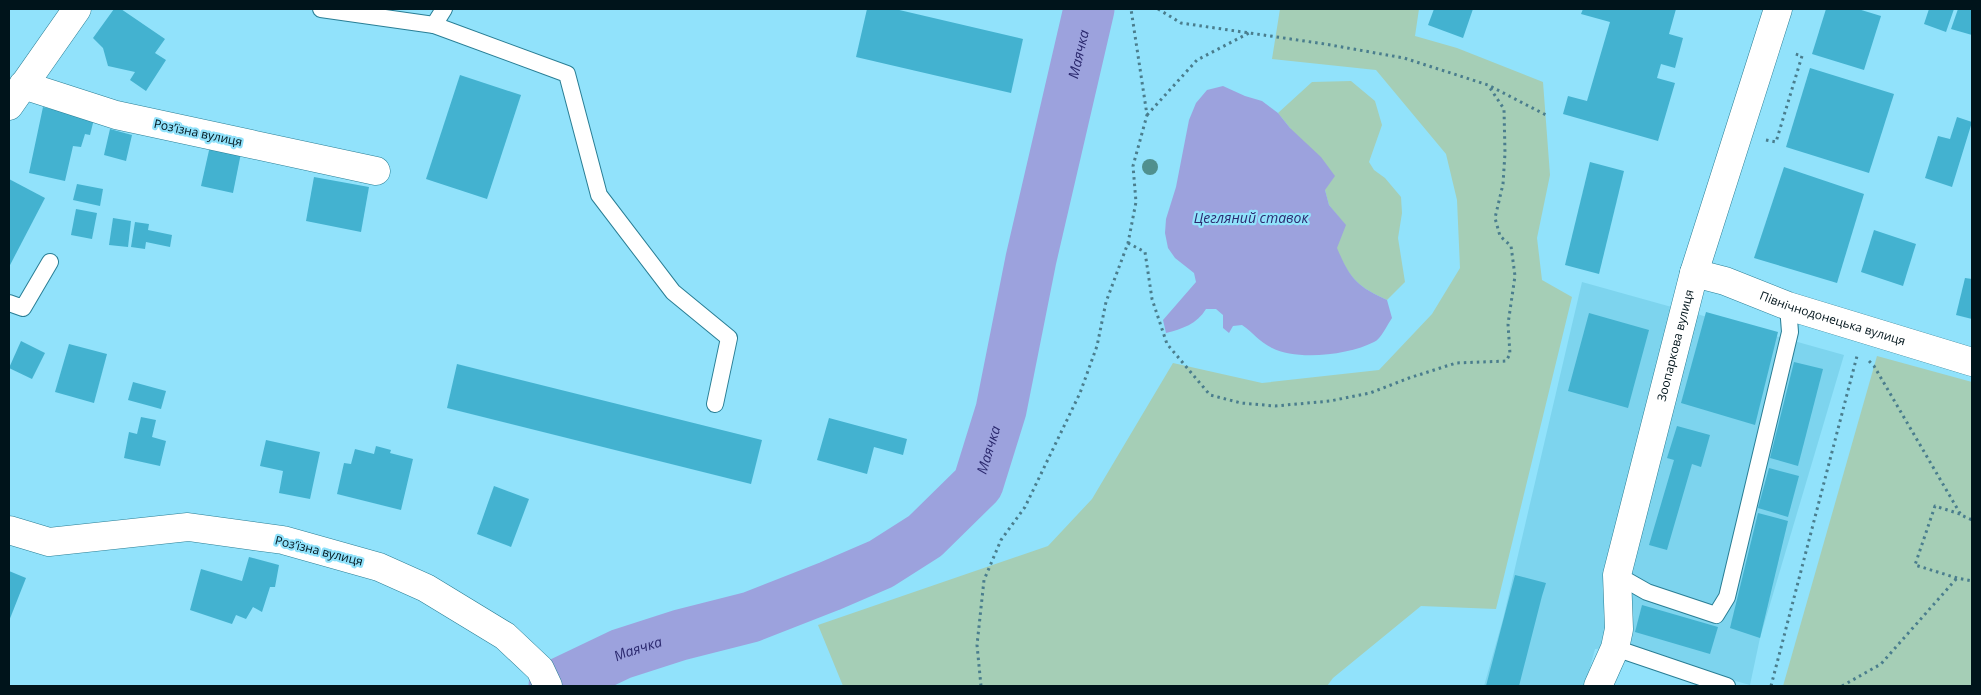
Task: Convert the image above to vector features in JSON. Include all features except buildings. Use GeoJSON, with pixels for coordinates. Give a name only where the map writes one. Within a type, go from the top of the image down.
{"type":"FeatureCollection","features":[{"type":"Feature","properties":{"kind":"street","name":"Розʼїзна вулиця"},"geometry":{"type":"LineString","coordinates":[[77,9],[16,96],[116,115],[376,171]]}},
{"type":"Feature","properties":{"kind":"street","name":"Зоопаркова вулиця"},"geometry":{"type":"LineString","coordinates":[[1598,686],[1615,648],[1619,628],[1617,575],[1694,273],[1778,9]]}},
{"type":"Feature","properties":{"kind":"street","name":"Північнодонецька вулиця"},"geometry":{"type":"LineString","coordinates":[[1694,273],[1725,281],[1788,306],[1972,362]]}},
{"type":"Feature","properties":{"kind":"street","name":"Розʼїзна вулиця"},"geometry":{"type":"LineString","coordinates":[[9,530],[50,542],[188,526],[283,540],[379,566],[426,588],[505,636],[544,678]]}},
{"type":"Feature","properties":{"kind":"lane"},"geometry":{"type":"LineString","coordinates":[[321,9],[434,25],[567,74],[599,195],[673,292],[729,338],[715,404]]}},
{"type":"Feature","properties":{"kind":"lane"},"geometry":{"type":"LineString","coordinates":[[434,25],[444,9]]}},
{"type":"Feature","properties":{"kind":"lane"},"geometry":{"type":"LineString","coordinates":[[9,303],[23,308],[50,262]]}},
{"type":"Feature","properties":{"kind":"lane"},"geometry":{"type":"LineString","coordinates":[[1617,575],[1647,592],[1716,615],[1727,597],[1790,332],[1788,306]]}},
{"type":"Feature","properties":{"kind":"lane"},"geometry":{"type":"LineString","coordinates":[[1615,648],[1727,686]]}},
{"type":"Feature","properties":{"kind":"path"},"geometry":{"type":"LineString","coordinates":[[981,686],[977,645],[984,580],[1000,540],[1025,507],[1080,392],[1097,346],[1106,302],[1128,243],[1136,202],[1133,166],[1147,115],[1131,9]]}},
{"type":"Feature","properties":{"kind":"path"},"geometry":{"type":"LineString","coordinates":[[1158,9],[1181,23],[1404,58],[1488,84],[1546,115]]}},
{"type":"Feature","properties":{"kind":"path"},"geometry":{"type":"LineString","coordinates":[[1147,115],[1197,60],[1250,33]]}},
{"type":"Feature","properties":{"kind":"path"},"geometry":{"type":"LineString","coordinates":[[1763,149],[1766,140],[1776,142],[1802,56],[1791,53],[1794,44]]}},
{"type":"Feature","properties":{"kind":"path"},"geometry":{"type":"LineString","coordinates":[[1128,243],[1145,252],[1152,299],[1167,344],[1210,395],[1241,403],[1275,406],[1330,401],[1370,393],[1456,363],[1506,360],[1510,354],[1508,324],[1516,276],[1510,246],[1500,236],[1495,218],[1503,184],[1505,153],[1504,109],[1488,84]]}},
{"type":"Feature","properties":{"kind":"path"},"geometry":{"type":"LineString","coordinates":[[1851,350],[1858,352],[1874,366],[1961,515]]}},
{"type":"Feature","properties":{"kind":"path"},"geometry":{"type":"LineString","coordinates":[[1770,686],[1858,352]]}},
{"type":"Feature","properties":{"kind":"path"},"geometry":{"type":"LineString","coordinates":[[1972,520],[1935,506],[1915,565],[1972,581]]}},
{"type":"Feature","properties":{"kind":"path"},"geometry":{"type":"LineString","coordinates":[[1842,686],[1881,664],[1957,578]]}},
{"type":"Feature","properties":{"kind":"shaded area"},"geometry":{"type":"Polygon","coordinates":[[[1582,282],[1844,355],[1760,638],[1750,685],[1614,648],[1595,649],[1585,686],[1484,686],[1503,619],[1582,282]]]}},
{"type":"Feature","properties":{"kind":"green space"},"geometry":{"type":"Polygon","coordinates":[[[1280,9],[1419,9],[1415,36],[1457,48],[1543,82],[1550,175],[1537,238],[1542,280],[1572,297],[1496,609],[1421,606],[1333,678],[1327,686],[843,686],[818,625],[1048,546],[1092,499],[1173,363],[1262,383],[1379,370],[1432,314],[1460,268],[1457,200],[1446,154],[1376,70],[1272,59],[1280,9]]]}},
{"type":"Feature","properties":{"kind":"green space"},"geometry":{"type":"Polygon","coordinates":[[[1351,81],[1375,101],[1382,125],[1369,162],[1374,170],[1385,178],[1401,197],[1402,213],[1398,238],[1405,282],[1387,300],[1368,290],[1350,274],[1336,248],[1345,225],[1329,205],[1325,190],[1290,128],[1278,113],[1312,82],[1351,81]]]}},
{"type":"Feature","properties":{"kind":"green space"},"geometry":{"type":"Polygon","coordinates":[[[1877,356],[1972,382],[1972,686],[1783,686],[1877,356]]]}},
{"type":"Feature","properties":{"kind":"water","name":"Цегляний ставок"},"geometry":{"type":"Polygon","coordinates":[[[1223,86],[1262,101],[1278,113],[1290,128],[1321,157],[1335,176],[1325,190],[1329,205],[1346,225],[1337,248],[1355,280],[1368,290],[1387,300],[1392,318],[1374,342],[1363,347],[1323,355],[1283,352],[1267,345],[1242,325],[1233,326],[1229,333],[1223,328],[1223,315],[1216,309],[1206,309],[1198,319],[1189,325],[1166,333],[1163,320],[1196,282],[1194,273],[1175,258],[1168,248],[1165,233],[1166,219],[1176,187],[1189,120],[1196,103],[1207,90],[1223,86]]]}},
{"type":"Feature","properties":{"kind":"waterway","name":"Маячка"},"geometry":{"type":"LineString","coordinates":[[554,686],[621,654],[680,635],[751,617],[881,564],[925,536],[978,484],[1001,410],[1031,259],[1089,9]]}}]}
